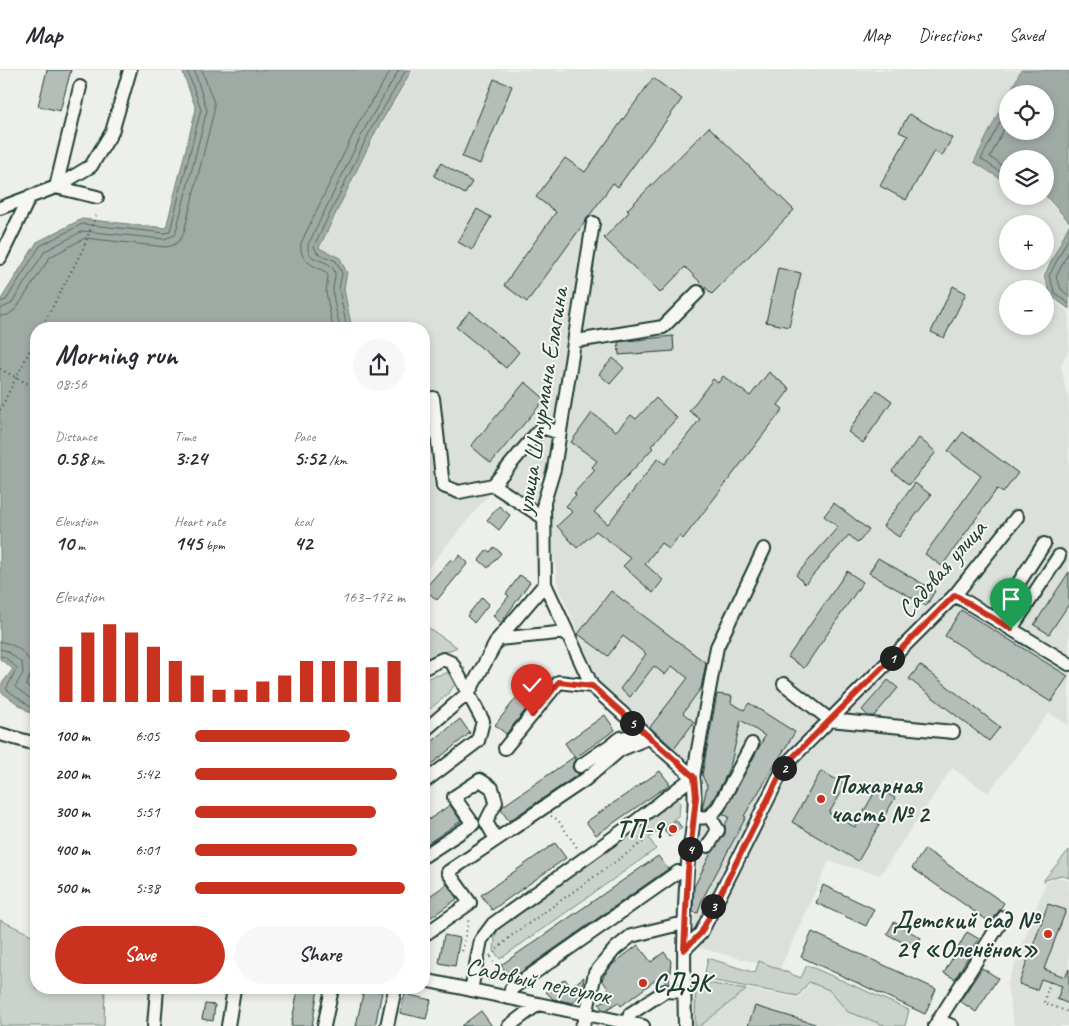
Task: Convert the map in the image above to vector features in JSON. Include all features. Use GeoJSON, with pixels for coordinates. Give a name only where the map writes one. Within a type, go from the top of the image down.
{"type":"FeatureCollection","features":[{"type":"Feature","properties":{"kind":"street"},"geometry":{"type":"LineString","coordinates":[[0,208],[56,187],[91,166],[112,132],[130,70]]}},
{"type":"Feature","properties":{"kind":"street"},"geometry":{"type":"LineString","coordinates":[[56,187],[80,87]]}},
{"type":"Feature","properties":{"kind":"street"},"geometry":{"type":"LineString","coordinates":[[56,187],[97,197]]}},
{"type":"Feature","properties":{"kind":"street"},"geometry":{"type":"LineString","coordinates":[[0,258],[30,196]]}},
{"type":"Feature","properties":{"kind":"street","name":"улица Штурмана Елагина"},"geometry":{"type":"LineString","coordinates":[[594,223],[554,469],[544,502],[545,584],[592,686],[644,740],[694,777]]}},
{"type":"Feature","properties":{"kind":"street"},"geometry":{"type":"LineString","coordinates":[[576,341],[663,327],[698,292]]}},
{"type":"Feature","properties":{"kind":"street"},"geometry":{"type":"LineString","coordinates":[[433,398],[442,486],[459,492],[493,485],[542,427],[560,433]]}},
{"type":"Feature","properties":{"kind":"street"},"geometry":{"type":"LineString","coordinates":[[493,485],[544,518]]}},
{"type":"Feature","properties":{"kind":"street","name":"Садовая улица"},"geometry":{"type":"LineString","coordinates":[[684,950],[701,933],[785,765],[955,595],[1017,517]]}},
{"type":"Feature","properties":{"kind":"street"},"geometry":{"type":"LineString","coordinates":[[996,619],[1044,544]]}},
{"type":"Feature","properties":{"kind":"street"},"geometry":{"type":"LineString","coordinates":[[685,1026],[684,923],[696,797],[694,777],[718,647],[764,548]]}},
{"type":"Feature","properties":{"kind":"street"},"geometry":{"type":"LineString","coordinates":[[1011,629],[1059,556]]}},
{"type":"Feature","properties":{"kind":"street"},"geometry":{"type":"LineString","coordinates":[[430,726],[469,692],[498,639],[545,584]]}},
{"type":"Feature","properties":{"kind":"street"},"geometry":{"type":"LineString","coordinates":[[955,595],[1069,664]]}},
{"type":"Feature","properties":{"kind":"street"},"geometry":{"type":"LineString","coordinates":[[498,639],[567,632]]}},
{"type":"Feature","properties":{"kind":"street"},"geometry":{"type":"LineString","coordinates":[[430,665],[443,659],[452,662],[483,720],[478,740],[430,777]]}},
{"type":"Feature","properties":{"kind":"street"},"geometry":{"type":"LineString","coordinates":[[504,748],[559,682],[592,686]]}},
{"type":"Feature","properties":{"kind":"street"},"geometry":{"type":"LineString","coordinates":[[784,684],[830,720],[953,732]]}},
{"type":"Feature","properties":{"kind":"street"},"geometry":{"type":"LineString","coordinates":[[0,734],[30,742]]}},
{"type":"Feature","properties":{"kind":"street"},"geometry":{"type":"LineString","coordinates":[[580,766],[621,738],[627,737],[644,740]]}},
{"type":"Feature","properties":{"kind":"street"},"geometry":{"type":"LineString","coordinates":[[430,931],[470,903],[448,872],[586,779],[620,750],[644,740]]}},
{"type":"Feature","properties":{"kind":"street"},"geometry":{"type":"LineString","coordinates":[[710,818],[719,806],[752,744]]}},
{"type":"Feature","properties":{"kind":"street"},"geometry":{"type":"LineString","coordinates":[[471,990],[480,940],[493,924],[631,825],[694,777]]}},
{"type":"Feature","properties":{"kind":"street"},"geometry":{"type":"LineString","coordinates":[[430,852],[473,824],[454,797],[480,780],[492,788],[496,802],[486,822],[496,839]]}},
{"type":"Feature","properties":{"kind":"street"},"geometry":{"type":"LineString","coordinates":[[694,818],[710,818]]}},
{"type":"Feature","properties":{"kind":"street"},"geometry":{"type":"LineString","coordinates":[[708,846],[718,830],[710,818]]}},
{"type":"Feature","properties":{"kind":"street"},"geometry":{"type":"LineString","coordinates":[[511,993],[678,872],[688,871]]}},
{"type":"Feature","properties":{"kind":"street"},"geometry":{"type":"LineString","coordinates":[[952,1026],[937,1023],[1004,917]]}},
{"type":"Feature","properties":{"kind":"street"},"geometry":{"type":"LineString","coordinates":[[584,1020],[595,973],[615,949],[631,936],[684,923]]}},
{"type":"Feature","properties":{"kind":"street","name":"Садовый переулок"},"geometry":{"type":"LineString","coordinates":[[430,981],[471,990],[511,993],[584,1020],[643,1026]]}},
{"type":"Feature","properties":{"kind":"street"},"geometry":{"type":"LineString","coordinates":[[627,1024],[630,1014],[665,991],[684,992]]}},
{"type":"Feature","properties":{"kind":"street"},"geometry":{"type":"LineString","coordinates":[[154,1026],[157,994]]}},
{"type":"Feature","properties":{"kind":"street"},"geometry":{"type":"LineString","coordinates":[[228,1026],[233,994]]}},
{"type":"Feature","properties":{"kind":"street"},"geometry":{"type":"LineString","coordinates":[[324,1026],[331,994]]}},
{"type":"Feature","properties":{"kind":"street"},"geometry":{"type":"LineString","coordinates":[[388,1026],[394,994]]}},
{"type":"Feature","properties":{"kind":"street"},"geometry":{"type":"LineString","coordinates":[[509,1026],[538,1004]]}},
{"type":"Feature","properties":{"kind":"path"},"geometry":{"type":"LineString","coordinates":[[45,322],[83,249],[97,212]]}},
{"type":"Feature","properties":{"kind":"path"},"geometry":{"type":"LineString","coordinates":[[0,410],[30,349]]}},
{"type":"Feature","properties":{"kind":"path"},"geometry":{"type":"LineString","coordinates":[[0,369],[30,385]]}},
{"type":"Feature","properties":{"kind":"path"},"geometry":{"type":"LineString","coordinates":[[540,810],[558,820],[584,858]]}},
{"type":"Feature","properties":{"kind":"path"},"geometry":{"type":"LineString","coordinates":[[490,956],[511,936],[644,842],[631,825]]}},
{"type":"Feature","properties":{"kind":"path"},"geometry":{"type":"LineString","coordinates":[[458,952],[462,952],[470,903]]}},
{"type":"Feature","properties":{"kind":"path"},"geometry":{"type":"LineString","coordinates":[[480,940],[511,993]]}},
{"type":"Feature","properties":{"kind":"path"},"geometry":{"type":"LineString","coordinates":[[1050,982],[1044,1003],[1069,1012]]}},
{"type":"Feature","properties":{"kind":"shaded area"},"geometry":{"type":"Polygon","coordinates":[[[414,70],[1020,70],[1012,85],[999,85],[999,111],[973,162],[999,179],[999,205],[1052,205],[1069,224],[1054,253],[1054,215],[999,215],[999,270],[1045,270],[1042,276],[1043,280],[999,280],[999,335],[1054,335],[1054,301],[1069,312],[1069,349],[1061,365],[1069,397],[1069,726],[1049,713],[988,793],[952,768],[880,875],[829,861],[780,969],[692,946],[702,782],[599,683],[557,582],[551,533],[491,492],[430,566],[430,322],[352,322],[345,289],[349,273],[340,257],[320,248],[377,132],[414,70]]]}},
{"type":"Feature","properties":{"kind":"shaded area"},"geometry":{"type":"Polygon","coordinates":[[[430,629],[457,647],[430,659],[430,629]]]}},
{"type":"Feature","properties":{"kind":"shaded area"},"geometry":{"type":"Polygon","coordinates":[[[465,668],[449,693],[430,709],[430,677],[465,668]]]}},
{"type":"Feature","properties":{"kind":"shaded area"},"geometry":{"type":"Polygon","coordinates":[[[677,797],[680,803],[679,815],[649,838],[656,849],[500,959],[494,951],[495,937],[500,924],[677,797]]]}},
{"type":"Feature","properties":{"kind":"shaded area"},"geometry":{"type":"Polygon","coordinates":[[[1069,850],[1069,878],[1060,875],[1043,881],[1069,850]]]}},
{"type":"Feature","properties":{"kind":"shaded area","name":"Детский сад № 29 «Оленёнок»"},"geometry":{"type":"Polygon","coordinates":[[[1059,877],[1069,881],[1069,1026],[1014,1026],[1007,985],[1046,882],[1059,877]]]}},
{"type":"Feature","properties":{"kind":"shaded area"},"geometry":{"type":"Polygon","coordinates":[[[0,920],[30,934],[30,994],[105,994],[104,1026],[0,1026],[0,920]]]}},
{"type":"Feature","properties":{"kind":"shaded area"},"geometry":{"type":"Polygon","coordinates":[[[708,958],[755,973],[759,961],[801,978],[807,965],[909,1010],[905,1026],[887,1026],[848,1012],[829,990],[809,982],[798,996],[704,979],[708,958]]]}},
{"type":"Feature","properties":{"kind":"shaded area"},"geometry":{"type":"Polygon","coordinates":[[[817,975],[903,1026],[693,1026],[694,979],[799,998],[817,975]]]}},
{"type":"Feature","properties":{"kind":"shaded area"},"geometry":{"type":"Polygon","coordinates":[[[696,981],[746,990],[700,1026],[695,1026],[696,981]]]}},
{"type":"Feature","properties":{"kind":"water"},"geometry":{"type":"Polygon","coordinates":[[[182,70],[412,70],[376,131],[319,248],[340,258],[347,273],[344,289],[351,322],[30,322],[30,713],[0,691],[0,686],[13,669],[0,659],[0,301],[37,242],[82,219],[166,228],[196,109],[182,70]]]}},
{"type":"Feature","properties":{"kind":"water"},"geometry":{"type":"Polygon","coordinates":[[[1021,70],[1069,70],[1069,222],[1054,205],[1054,150],[999,150],[999,178],[974,162],[999,112],[999,140],[1054,140],[1054,85],[1014,85],[1021,70]]]}},
{"type":"Feature","properties":{"kind":"water"},"geometry":{"type":"Polygon","coordinates":[[[1069,225],[1069,309],[1054,298],[1054,280],[1045,280],[1044,276],[1047,270],[1054,270],[1054,256],[1069,225]]]}},
{"type":"Feature","properties":{"kind":"building"},"geometry":{"type":"Polygon","coordinates":[[[47,70],[71,70],[60,111],[38,106],[47,70]]]}},
{"type":"Feature","properties":{"kind":"building"},"geometry":{"type":"Polygon","coordinates":[[[653,78],[682,99],[618,187],[613,183],[527,302],[504,285],[556,212],[536,197],[565,158],[585,172],[653,78]]]}},
{"type":"Feature","properties":{"kind":"building"},"geometry":{"type":"Polygon","coordinates":[[[494,79],[512,86],[480,164],[462,157],[494,79]]]}},
{"type":"Feature","properties":{"kind":"building"},"geometry":{"type":"Polygon","coordinates":[[[909,114],[952,138],[942,156],[934,151],[906,200],[880,186],[908,136],[899,132],[909,114]]]}},
{"type":"Feature","properties":{"kind":"building"},"geometry":{"type":"Polygon","coordinates":[[[709,127],[794,210],[712,294],[685,267],[660,293],[604,238],[629,212],[627,210],[709,127]]]}},
{"type":"Feature","properties":{"kind":"building"},"geometry":{"type":"Polygon","coordinates":[[[441,163],[472,182],[465,194],[434,176],[441,163]]]}},
{"type":"Feature","properties":{"kind":"building"},"geometry":{"type":"Polygon","coordinates":[[[477,209],[491,217],[472,250],[458,242],[477,209]]]}},
{"type":"Feature","properties":{"kind":"building"},"geometry":{"type":"Polygon","coordinates":[[[778,268],[801,273],[789,327],[766,322],[778,268]]]}},
{"type":"Feature","properties":{"kind":"building"},"geometry":{"type":"Polygon","coordinates":[[[953,286],[966,293],[944,338],[931,332],[953,286]]]}},
{"type":"Feature","properties":{"kind":"building"},"geometry":{"type":"Polygon","coordinates":[[[470,311],[519,352],[506,368],[456,327],[470,311]]]}},
{"type":"Feature","properties":{"kind":"building"},"geometry":{"type":"Polygon","coordinates":[[[673,336],[674,351],[619,355],[618,342],[673,336]]]}},
{"type":"Feature","properties":{"kind":"building"},"geometry":{"type":"Polygon","coordinates":[[[613,358],[624,368],[610,384],[599,374],[613,358]]]}},
{"type":"Feature","properties":{"kind":"building"},"geometry":{"type":"Polygon","coordinates":[[[769,372],[790,389],[778,405],[783,409],[683,539],[679,536],[669,549],[661,543],[645,564],[663,580],[653,593],[623,566],[631,558],[596,531],[577,548],[557,526],[572,512],[566,506],[576,495],[574,493],[595,470],[592,467],[597,461],[571,442],[592,413],[616,431],[631,415],[636,419],[656,398],[677,418],[651,446],[653,448],[594,512],[608,524],[658,458],[665,464],[700,419],[689,411],[713,379],[718,383],[723,376],[750,396],[769,372]]]}},
{"type":"Feature","properties":{"kind":"building"},"geometry":{"type":"Polygon","coordinates":[[[525,382],[545,399],[491,463],[471,446],[525,382]]]}},
{"type":"Feature","properties":{"kind":"building"},"geometry":{"type":"Polygon","coordinates":[[[877,390],[892,401],[863,443],[848,432],[877,390]]]}},
{"type":"Feature","properties":{"kind":"building"},"geometry":{"type":"Polygon","coordinates":[[[963,432],[1018,473],[1003,493],[997,489],[942,566],[925,554],[981,476],[948,451],[963,432]]]}},
{"type":"Feature","properties":{"kind":"building"},"geometry":{"type":"Polygon","coordinates":[[[919,438],[936,452],[909,485],[892,471],[919,438]]]}},
{"type":"Feature","properties":{"kind":"building"},"geometry":{"type":"Polygon","coordinates":[[[915,483],[931,495],[899,537],[883,526],[915,483]]]}},
{"type":"Feature","properties":{"kind":"building"},"geometry":{"type":"Polygon","coordinates":[[[834,503],[869,530],[858,543],[849,535],[805,584],[796,575],[838,527],[824,516],[834,503]]]}},
{"type":"Feature","properties":{"kind":"building"},"geometry":{"type":"Polygon","coordinates":[[[499,506],[510,515],[499,530],[487,520],[499,506]]]}},
{"type":"Feature","properties":{"kind":"building"},"geometry":{"type":"Polygon","coordinates":[[[494,547],[501,553],[488,568],[479,560],[487,550],[490,552],[494,547]]]}},
{"type":"Feature","properties":{"kind":"building"},"geometry":{"type":"Polygon","coordinates":[[[460,555],[468,563],[437,600],[430,594],[430,582],[451,559],[454,562],[460,555]]]}},
{"type":"Feature","properties":{"kind":"building"},"geometry":{"type":"Polygon","coordinates":[[[878,558],[935,591],[926,606],[869,573],[878,558]]]}},
{"type":"Feature","properties":{"kind":"building"},"geometry":{"type":"Polygon","coordinates":[[[847,571],[863,582],[804,668],[788,657],[847,571]]]}},
{"type":"Feature","properties":{"kind":"building"},"geometry":{"type":"Polygon","coordinates":[[[1069,572],[1069,604],[1049,634],[1034,625],[1069,572]]]}},
{"type":"Feature","properties":{"kind":"building"},"geometry":{"type":"Polygon","coordinates":[[[520,575],[530,582],[501,623],[493,616],[509,596],[506,594],[520,575]]]}},
{"type":"Feature","properties":{"kind":"building"},"geometry":{"type":"Polygon","coordinates":[[[611,591],[706,663],[701,688],[683,713],[694,722],[674,749],[650,727],[688,678],[672,666],[665,675],[654,666],[630,697],[620,689],[646,654],[623,636],[608,656],[578,634],[611,591]]]}},
{"type":"Feature","properties":{"kind":"building"},"geometry":{"type":"Polygon","coordinates":[[[482,597],[489,604],[474,623],[467,616],[482,597]]]}},
{"type":"Feature","properties":{"kind":"building"},"geometry":{"type":"Polygon","coordinates":[[[961,610],[1068,676],[1051,702],[945,636],[961,610]]]}},
{"type":"Feature","properties":{"kind":"building"},"geometry":{"type":"Polygon","coordinates":[[[920,665],[1000,727],[989,741],[909,679],[920,665]]]}},
{"type":"Feature","properties":{"kind":"building"},"geometry":{"type":"Polygon","coordinates":[[[888,680],[898,688],[874,716],[868,716],[862,710],[888,680]]]}},
{"type":"Feature","properties":{"kind":"building"},"geometry":{"type":"Polygon","coordinates":[[[520,693],[532,702],[506,734],[495,725],[520,693]]]}},
{"type":"Feature","properties":{"kind":"building"},"geometry":{"type":"Polygon","coordinates":[[[717,694],[732,696],[731,703],[744,710],[749,703],[795,732],[744,816],[746,817],[702,900],[698,913],[693,912],[694,887],[711,853],[725,834],[725,825],[729,817],[723,814],[765,736],[741,720],[731,763],[724,780],[706,809],[702,809],[707,786],[702,775],[717,694]]]}},
{"type":"Feature","properties":{"kind":"building"},"geometry":{"type":"Polygon","coordinates":[[[605,715],[615,730],[575,758],[565,743],[605,715]]]}},
{"type":"Feature","properties":{"kind":"building"},"geometry":{"type":"Polygon","coordinates":[[[460,719],[470,733],[430,765],[430,743],[460,719]]]}},
{"type":"Feature","properties":{"kind":"building"},"geometry":{"type":"Polygon","coordinates":[[[574,757],[572,767],[579,774],[509,821],[501,810],[503,806],[574,757]]]}},
{"type":"Feature","properties":{"kind":"building"},"geometry":{"type":"Polygon","coordinates":[[[660,771],[670,784],[596,835],[586,822],[660,771]]]}},
{"type":"Feature","properties":{"kind":"building"},"geometry":{"type":"Polygon","coordinates":[[[821,771],[846,785],[829,813],[855,827],[877,788],[895,798],[858,861],[792,822],[821,771]]]}},
{"type":"Feature","properties":{"kind":"building"},"geometry":{"type":"Polygon","coordinates":[[[450,805],[461,821],[430,842],[430,819],[450,805]]]}},
{"type":"Feature","properties":{"kind":"building","name":"ТП-9"},"geometry":{"type":"Polygon","coordinates":[[[676,820],[682,828],[669,837],[664,829],[676,820]]]}},
{"type":"Feature","properties":{"kind":"building"},"geometry":{"type":"Polygon","coordinates":[[[555,843],[566,858],[492,910],[481,895],[555,843]]]}},
{"type":"Feature","properties":{"kind":"building"},"geometry":{"type":"Polygon","coordinates":[[[925,849],[1004,903],[991,923],[912,868],[925,849]]]}},
{"type":"Feature","properties":{"kind":"building"},"geometry":{"type":"Polygon","coordinates":[[[658,856],[668,869],[511,979],[501,965],[658,856]]]}},
{"type":"Feature","properties":{"kind":"building"},"geometry":{"type":"Polygon","coordinates":[[[447,884],[457,899],[430,918],[430,896],[447,884]]]}},
{"type":"Feature","properties":{"kind":"building"},"geometry":{"type":"Polygon","coordinates":[[[823,885],[874,909],[866,926],[816,903],[823,885]]]}},
{"type":"Feature","properties":{"kind":"building"},"geometry":{"type":"Polygon","coordinates":[[[1048,904],[1066,910],[1044,969],[1065,977],[1069,969],[1069,1004],[1057,999],[1062,986],[1041,979],[1037,990],[1019,984],[1048,904]]]}},
{"type":"Feature","properties":{"kind":"building"},"geometry":{"type":"Polygon","coordinates":[[[894,922],[921,938],[915,949],[887,934],[894,922]]]}},
{"type":"Feature","properties":{"kind":"building"},"geometry":{"type":"Polygon","coordinates":[[[812,932],[936,989],[925,1014],[801,957],[812,932]]]}},
{"type":"Feature","properties":{"kind":"building"},"geometry":{"type":"Polygon","coordinates":[[[967,932],[979,939],[955,979],[944,973],[967,932]]]}},
{"type":"Feature","properties":{"kind":"building"},"geometry":{"type":"Polygon","coordinates":[[[444,935],[460,938],[455,966],[439,963],[444,935]]]}},
{"type":"Feature","properties":{"kind":"building"},"geometry":{"type":"Polygon","coordinates":[[[638,945],[651,962],[664,952],[671,961],[669,983],[666,983],[661,976],[621,1006],[618,1002],[606,1010],[602,1009],[599,1004],[613,995],[602,980],[603,977],[613,964],[638,945]]]}},
{"type":"Feature","properties":{"kind":"building"},"geometry":{"type":"Polygon","coordinates":[[[982,968],[998,978],[976,1012],[960,1001],[982,968]]]}},
{"type":"Feature","properties":{"kind":"building"},"geometry":{"type":"Polygon","coordinates":[[[584,977],[582,993],[573,1003],[553,999],[546,992],[565,979],[571,987],[584,977]]]}},
{"type":"Feature","properties":{"kind":"building"},"geometry":{"type":"Polygon","coordinates":[[[297,994],[317,994],[312,1026],[291,1026],[297,994]]]}},
{"type":"Feature","properties":{"kind":"building"},"geometry":{"type":"Polygon","coordinates":[[[363,994],[382,994],[375,1026],[356,1026],[363,994]]]}},
{"type":"Feature","properties":{"kind":"building"},"geometry":{"type":"Polygon","coordinates":[[[405,994],[431,1000],[426,1019],[400,1013],[405,994]]]}},
{"type":"Feature","properties":{"kind":"building"},"geometry":{"type":"Polygon","coordinates":[[[205,1004],[215,1005],[213,1021],[202,1019],[205,1004]]]}},
{"type":"Feature","properties":{"kind":"building"},"geometry":{"type":"Polygon","coordinates":[[[755,1006],[815,1024],[815,1026],[748,1026],[755,1006]]]}},
{"type":"Feature","properties":{"kind":"building"},"geometry":{"type":"Polygon","coordinates":[[[481,1011],[492,1026],[461,1026],[481,1011]]]}},
{"type":"Feature","properties":{"kind":"place","name":"Пожарная часть № 2"},"geometry":{"type":"Point","coordinates":[821,799]}},
{"type":"Feature","properties":{"kind":"place","name":"ТП-9"},"geometry":{"type":"Point","coordinates":[673,829]}},
{"type":"Feature","properties":{"kind":"place","name":"Детский сад № 29 «Оленёнок»"},"geometry":{"type":"Point","coordinates":[1048,934]}},
{"type":"Feature","properties":{"kind":"place","name":"СДЭК"},"geometry":{"type":"Point","coordinates":[643,983]}},
{"type":"Feature","properties":{"kind":"route"},"geometry":{"type":"LineString","coordinates":[[532,715],[559,682],[592,686],[648,738],[694,777],[696,797],[688,871],[684,950],[701,933],[785,765],[955,595],[1011,629]]}}]}
